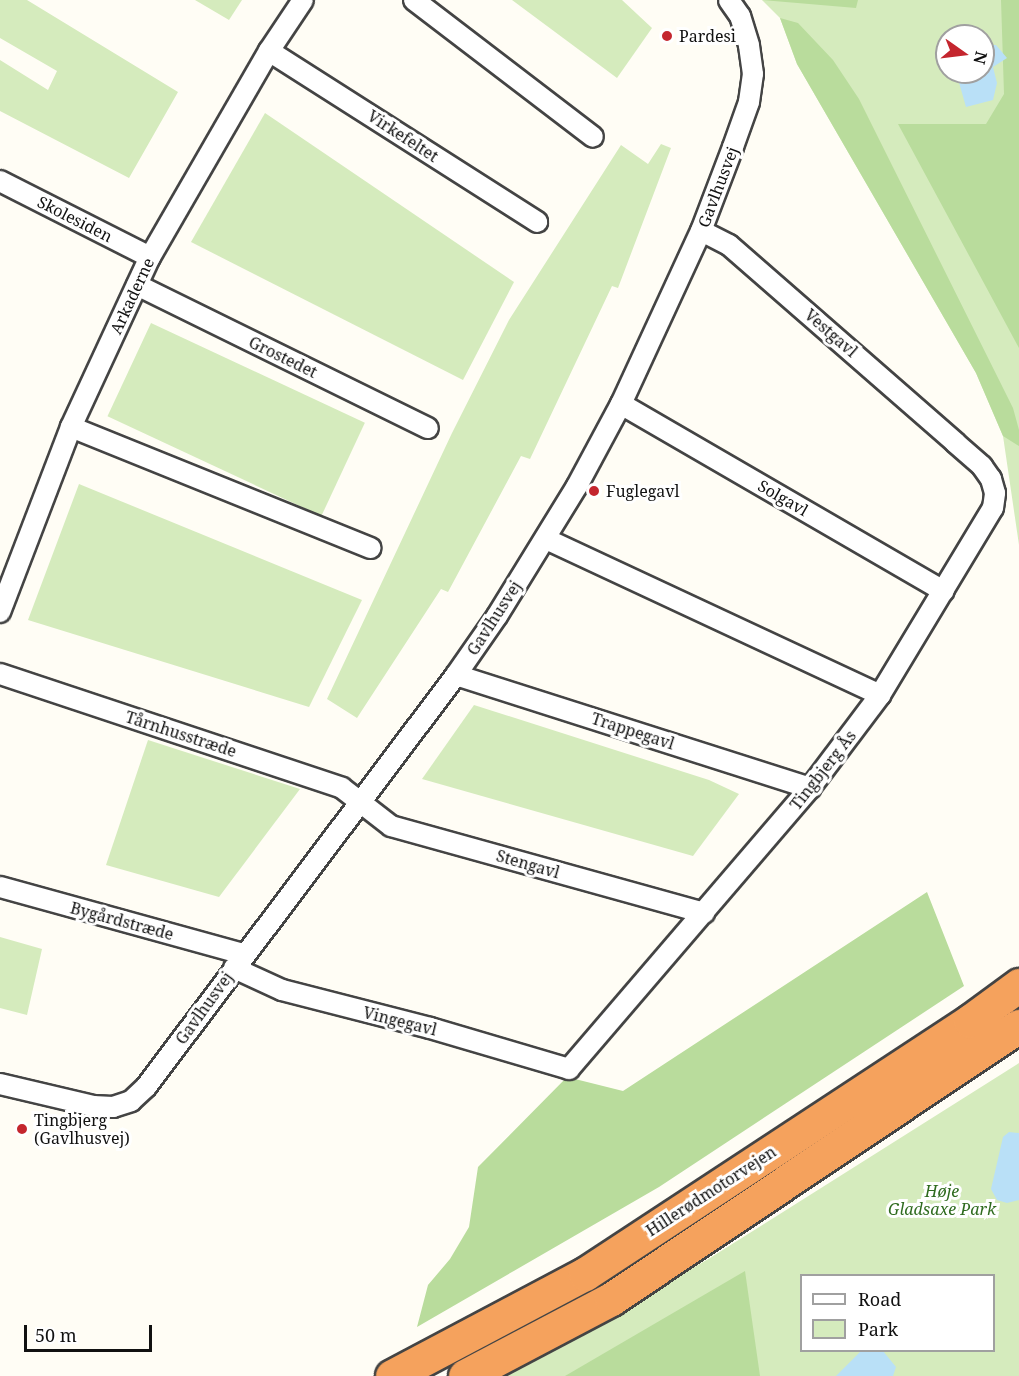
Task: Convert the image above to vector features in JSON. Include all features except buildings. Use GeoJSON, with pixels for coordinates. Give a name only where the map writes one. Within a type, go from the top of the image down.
{"type":"FeatureCollection","features":[{"type":"Feature","properties":{"kind":"highway","name":"Hillerødmotorvejen"},"geometry":{"type":"LineString","coordinates":[[392,1376],[585,1274],[970,1021],[1019,986]]}},
{"type":"Feature","properties":{"kind":"highway","name":"Hillerødmotorvejen"},"geometry":{"type":"LineString","coordinates":[[465,1376],[611,1299],[1019,1026]]}},
{"type":"Feature","properties":{"kind":"street","name":"Arkaderne"},"geometry":{"type":"LineString","coordinates":[[0,612],[71,427],[150,257],[269,51],[303,0]]}},
{"type":"Feature","properties":{"kind":"street"},"geometry":{"type":"LineString","coordinates":[[414,0],[593,137]]}},
{"type":"Feature","properties":{"kind":"street","name":"Gavlhusvej"},"geometry":{"type":"LineString","coordinates":[[0,1084],[93,1106],[113,1107],[130,1101],[146,1087],[358,802],[456,675],[546,539],[621,404],[701,231],[749,102],[753,74],[749,45],[740,16],[729,0]]}},
{"type":"Feature","properties":{"kind":"street","name":"Virkefeltet"},"geometry":{"type":"LineString","coordinates":[[269,51],[537,222]]}},
{"type":"Feature","properties":{"kind":"street","name":"Skolesiden"},"geometry":{"type":"LineString","coordinates":[[0,181],[150,257]]}},
{"type":"Feature","properties":{"kind":"street","name":"Vestgavl"},"geometry":{"type":"LineString","coordinates":[[701,231],[729,245],[956,443]]}},
{"type":"Feature","properties":{"kind":"street","name":"Grostedet"},"geometry":{"type":"LineString","coordinates":[[137,285],[428,428]]}},
{"type":"Feature","properties":{"kind":"street","name":"Solgavl"},"geometry":{"type":"LineString","coordinates":[[621,404],[944,591]]}},
{"type":"Feature","properties":{"kind":"street"},"geometry":{"type":"LineString","coordinates":[[71,427],[370,548]]}},
{"type":"Feature","properties":{"kind":"street","name":"Tingbjerg Ås"},"geometry":{"type":"LineString","coordinates":[[569,1069],[810,788],[880,695],[993,508],[995,493],[991,479],[982,466],[956,443]]}},
{"type":"Feature","properties":{"kind":"street"},"geometry":{"type":"LineString","coordinates":[[546,539],[880,695]]}},
{"type":"Feature","properties":{"kind":"street","name":"Tårnhusstræde"},"geometry":{"type":"LineString","coordinates":[[0,674],[342,788],[358,802]]}},
{"type":"Feature","properties":{"kind":"street","name":"Trappegavl"},"geometry":{"type":"LineString","coordinates":[[456,675],[810,788]]}},
{"type":"Feature","properties":{"kind":"street","name":"Stengavl"},"geometry":{"type":"LineString","coordinates":[[358,802],[391,826],[704,914]]}},
{"type":"Feature","properties":{"kind":"street","name":"Bygårdstræde"},"geometry":{"type":"LineString","coordinates":[[0,887],[239,961]]}},
{"type":"Feature","properties":{"kind":"street","name":"Vingegavl"},"geometry":{"type":"LineString","coordinates":[[239,961],[282,990],[430,1028],[569,1069]]}},
{"type":"Feature","properties":{"kind":"green space"},"geometry":{"type":"Polygon","coordinates":[[[0,0],[27,0],[178,92],[129,178],[0,111],[0,60],[48,90],[57,71],[0,38],[0,0]]]}},
{"type":"Feature","properties":{"kind":"green space"},"geometry":{"type":"Polygon","coordinates":[[[195,0],[242,0],[229,20],[195,0]]]}},
{"type":"Feature","properties":{"kind":"green space"},"geometry":{"type":"Polygon","coordinates":[[[512,0],[622,0],[652,28],[617,78],[512,0]]]}},
{"type":"Feature","properties":{"kind":"green space"},"geometry":{"type":"Polygon","coordinates":[[[762,0],[1019,0],[1019,545],[1003,436],[976,373],[797,64],[780,18],[762,0]]]}},
{"type":"Feature","properties":{"kind":"green space"},"geometry":{"type":"Polygon","coordinates":[[[762,0],[858,0],[856,8],[762,0]]]}},
{"type":"Feature","properties":{"kind":"green space"},"geometry":{"type":"Polygon","coordinates":[[[1001,0],[1019,0],[1019,348],[898,124],[986,124],[1004,94],[1001,0]]]}},
{"type":"Feature","properties":{"kind":"green space"},"geometry":{"type":"Polygon","coordinates":[[[780,18],[798,23],[833,60],[859,99],[1013,408],[1019,430],[1019,446],[1003,436],[976,373],[797,64],[780,18]]]}},
{"type":"Feature","properties":{"kind":"green space"},"geometry":{"type":"Polygon","coordinates":[[[265,113],[514,282],[463,380],[191,242],[265,113]]]}},
{"type":"Feature","properties":{"kind":"green space"},"geometry":{"type":"Polygon","coordinates":[[[661,144],[671,148],[618,288],[612,286],[530,459],[521,456],[448,592],[441,589],[357,718],[327,699],[452,433],[509,320],[621,145],[648,164],[661,144]]]}},
{"type":"Feature","properties":{"kind":"green space"},"geometry":{"type":"Polygon","coordinates":[[[151,323],[365,423],[321,516],[107,416],[151,323]]]}},
{"type":"Feature","properties":{"kind":"green space"},"geometry":{"type":"Polygon","coordinates":[[[79,484],[362,600],[309,707],[28,620],[79,484]]]}},
{"type":"Feature","properties":{"kind":"green space"},"geometry":{"type":"Polygon","coordinates":[[[474,705],[709,780],[739,794],[693,856],[422,779],[474,705]]]}},
{"type":"Feature","properties":{"kind":"green space"},"geometry":{"type":"Polygon","coordinates":[[[148,740],[300,789],[219,897],[106,865],[148,740]]]}},
{"type":"Feature","properties":{"kind":"green space"},"geometry":{"type":"Polygon","coordinates":[[[927,892],[964,986],[659,1187],[417,1327],[428,1285],[450,1259],[469,1227],[478,1167],[567,1077],[623,1091],[927,892]]]}},
{"type":"Feature","properties":{"kind":"green space"},"geometry":{"type":"Polygon","coordinates":[[[0,937],[42,949],[27,1015],[0,1008],[0,937]]]}},
{"type":"Feature","properties":{"kind":"green space","name":"Høje Gladsaxe Park"},"geometry":{"type":"Polygon","coordinates":[[[1019,1063],[1019,1376],[506,1376],[710,1258],[1019,1063]]]}},
{"type":"Feature","properties":{"kind":"green space"},"geometry":{"type":"Polygon","coordinates":[[[745,1271],[760,1376],[565,1376],[745,1271]]]}},
{"type":"Feature","properties":{"kind":"water"},"geometry":{"type":"Polygon","coordinates":[[[995,45],[996,45],[1007,58],[995,66],[995,45]]]}},
{"type":"Feature","properties":{"kind":"water"},"geometry":{"type":"Polygon","coordinates":[[[995,75],[997,83],[993,100],[966,107],[959,84],[995,84],[995,75]]]}},
{"type":"Feature","properties":{"kind":"water"},"geometry":{"type":"Polygon","coordinates":[[[1009,1132],[1019,1133],[1019,1200],[1007,1203],[997,1200],[991,1189],[1003,1137],[1009,1132]]]}},
{"type":"Feature","properties":{"kind":"water"},"geometry":{"type":"Polygon","coordinates":[[[860,1352],[884,1352],[896,1367],[893,1376],[836,1376],[860,1352]]]}},
{"type":"Feature","properties":{"kind":"place","name":"Pardesi"},"geometry":{"type":"Point","coordinates":[667,36]}},
{"type":"Feature","properties":{"kind":"place","name":"Fuglegavl"},"geometry":{"type":"Point","coordinates":[594,491]}},
{"type":"Feature","properties":{"kind":"place","name":"Tingbjerg (Gavlhusvej)"},"geometry":{"type":"Point","coordinates":[22,1129]}}]}
